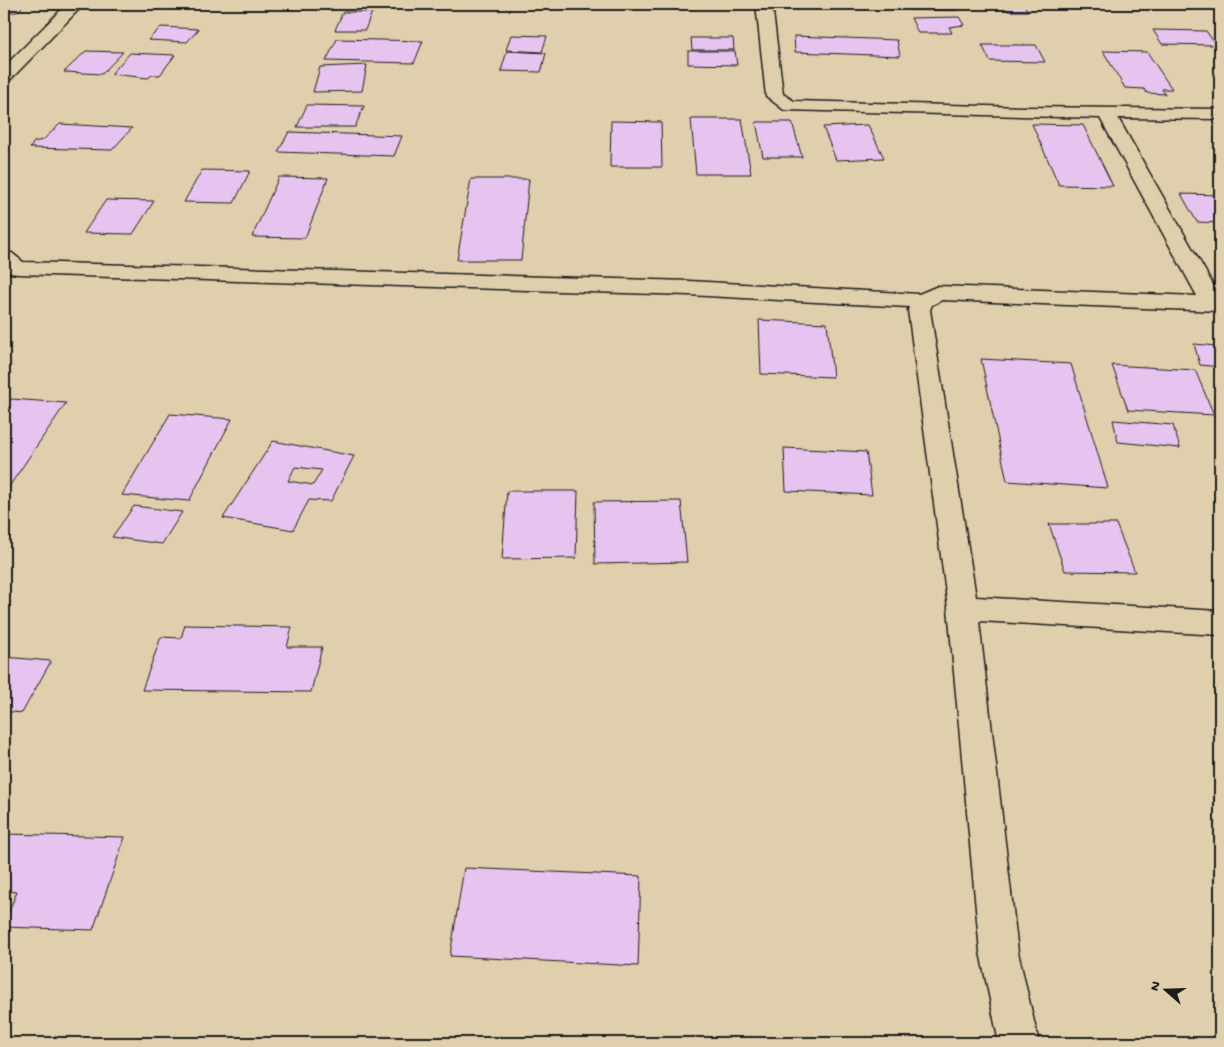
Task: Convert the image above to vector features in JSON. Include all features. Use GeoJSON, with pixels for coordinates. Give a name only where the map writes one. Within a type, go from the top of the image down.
{"type":"FeatureCollection","features":[{"type":"Feature","properties":{"kind":"street"},"geometry":{"type":"LineString","coordinates":[[4,76],[76,4]]}},
{"type":"Feature","properties":{"kind":"street"},"geometry":{"type":"LineString","coordinates":[[764,4],[775,96],[790,106],[1220,114]]}},
{"type":"Feature","properties":{"kind":"street"},"geometry":{"type":"LineString","coordinates":[[1106,112],[1216,304]]}},
{"type":"Feature","properties":{"kind":"street"},"geometry":{"type":"LineString","coordinates":[[7,269],[689,288],[923,300],[938,293],[1216,304]]}},
{"type":"Feature","properties":{"kind":"street"},"geometry":{"type":"LineString","coordinates":[[923,300],[919,310],[963,608],[999,952],[1019,1043]]}},
{"type":"Feature","properties":{"kind":"street"},"geometry":{"type":"LineString","coordinates":[[963,608],[1220,623]]}},
{"type":"Feature","properties":{"kind":"building"},"geometry":{"type":"Polygon","coordinates":[[[4,4],[25,4],[17,12],[4,12],[4,4]]]}},
{"type":"Feature","properties":{"kind":"building"},"geometry":{"type":"Polygon","coordinates":[[[906,4],[955,4],[957,10],[908,10],[906,4]]]}},
{"type":"Feature","properties":{"kind":"building"},"geometry":{"type":"Polygon","coordinates":[[[1003,4],[1023,4],[1028,11],[1008,11],[1003,4]]]}},
{"type":"Feature","properties":{"kind":"building"},"geometry":{"type":"Polygon","coordinates":[[[1173,4],[1175,6],[1132,5],[1173,4]]]}},
{"type":"Feature","properties":{"kind":"building"},"geometry":{"type":"Polygon","coordinates":[[[343,12],[372,12],[365,30],[335,30],[343,12]]]}},
{"type":"Feature","properties":{"kind":"building"},"geometry":{"type":"Polygon","coordinates":[[[959,17],[964,25],[949,27],[952,33],[918,33],[911,18],[959,17]]]}},
{"type":"Feature","properties":{"kind":"building"},"geometry":{"type":"Polygon","coordinates":[[[161,27],[199,29],[187,42],[148,40],[161,27]]]}},
{"type":"Feature","properties":{"kind":"building"},"geometry":{"type":"Polygon","coordinates":[[[1153,30],[1206,31],[1216,45],[1162,44],[1153,30]]]}},
{"type":"Feature","properties":{"kind":"building"},"geometry":{"type":"Polygon","coordinates":[[[511,35],[547,36],[542,52],[506,50],[511,35]]]}},
{"type":"Feature","properties":{"kind":"building"},"geometry":{"type":"Polygon","coordinates":[[[794,36],[897,40],[900,56],[795,52],[794,36]]]}},
{"type":"Feature","properties":{"kind":"building"},"geometry":{"type":"Polygon","coordinates":[[[691,38],[733,38],[734,50],[692,50],[691,38]]]}},
{"type":"Feature","properties":{"kind":"building"},"geometry":{"type":"Polygon","coordinates":[[[337,39],[423,41],[414,63],[326,61],[337,39]]]}},
{"type":"Feature","properties":{"kind":"building"},"geometry":{"type":"Polygon","coordinates":[[[982,45],[1036,45],[1045,62],[990,61],[982,45]]]}},
{"type":"Feature","properties":{"kind":"building"},"geometry":{"type":"Polygon","coordinates":[[[86,51],[123,52],[102,74],[64,72],[86,51]]]}},
{"type":"Feature","properties":{"kind":"building"},"geometry":{"type":"Polygon","coordinates":[[[507,51],[546,53],[541,72],[501,71],[507,51]]]}},
{"type":"Feature","properties":{"kind":"building"},"geometry":{"type":"Polygon","coordinates":[[[688,51],[735,51],[737,65],[688,64],[688,51]]]}},
{"type":"Feature","properties":{"kind":"building"},"geometry":{"type":"Polygon","coordinates":[[[1103,51],[1147,52],[1172,89],[1162,89],[1165,94],[1147,93],[1144,89],[1125,88],[1103,51]]]}},
{"type":"Feature","properties":{"kind":"building"},"geometry":{"type":"Polygon","coordinates":[[[130,53],[175,55],[160,75],[152,75],[148,78],[111,74],[130,53]]]}},
{"type":"Feature","properties":{"kind":"building"},"geometry":{"type":"Polygon","coordinates":[[[367,65],[362,91],[313,92],[320,67],[367,65]]]}},
{"type":"Feature","properties":{"kind":"building"},"geometry":{"type":"Polygon","coordinates":[[[307,105],[364,106],[355,127],[297,127],[307,105]]]}},
{"type":"Feature","properties":{"kind":"building"},"geometry":{"type":"Polygon","coordinates":[[[691,119],[742,119],[751,174],[696,174],[691,119]]]}},
{"type":"Feature","properties":{"kind":"building"},"geometry":{"type":"Polygon","coordinates":[[[611,121],[661,122],[662,167],[610,167],[611,121]]]}},
{"type":"Feature","properties":{"kind":"building"},"geometry":{"type":"Polygon","coordinates":[[[756,122],[792,122],[802,157],[763,157],[756,122]]]}},
{"type":"Feature","properties":{"kind":"building"},"geometry":{"type":"Polygon","coordinates":[[[60,124],[132,128],[112,150],[30,148],[34,142],[43,140],[60,124]]]}},
{"type":"Feature","properties":{"kind":"building"},"geometry":{"type":"Polygon","coordinates":[[[1032,124],[1083,125],[1113,186],[1059,185],[1032,124]]]}},
{"type":"Feature","properties":{"kind":"building"},"geometry":{"type":"Polygon","coordinates":[[[868,125],[884,158],[836,160],[823,127],[868,125]]]}},
{"type":"Feature","properties":{"kind":"building"},"geometry":{"type":"Polygon","coordinates":[[[289,132],[402,136],[394,156],[278,152],[289,132]]]}},
{"type":"Feature","properties":{"kind":"building"},"geometry":{"type":"Polygon","coordinates":[[[202,170],[250,171],[234,203],[184,202],[202,170]]]}},
{"type":"Feature","properties":{"kind":"building"},"geometry":{"type":"Polygon","coordinates":[[[279,177],[328,178],[305,238],[252,237],[279,177]]]}},
{"type":"Feature","properties":{"kind":"building"},"geometry":{"type":"Polygon","coordinates":[[[471,179],[529,179],[521,260],[457,260],[471,179]]]}},
{"type":"Feature","properties":{"kind":"building"},"geometry":{"type":"Polygon","coordinates":[[[1181,194],[1220,195],[1220,223],[1197,222],[1181,194]]]}},
{"type":"Feature","properties":{"kind":"building"},"geometry":{"type":"Polygon","coordinates":[[[106,200],[154,201],[133,234],[84,233],[106,200]]]}},
{"type":"Feature","properties":{"kind":"building"},"geometry":{"type":"Polygon","coordinates":[[[759,320],[827,323],[833,377],[761,374],[759,320]]]}},
{"type":"Feature","properties":{"kind":"building"},"geometry":{"type":"Polygon","coordinates":[[[1194,344],[1216,346],[1220,358],[1220,367],[1200,365],[1194,344]]]}},
{"type":"Feature","properties":{"kind":"building"},"geometry":{"type":"Polygon","coordinates":[[[981,359],[1071,364],[1108,488],[1007,481],[981,359]]]}},
{"type":"Feature","properties":{"kind":"building"},"geometry":{"type":"Polygon","coordinates":[[[1112,365],[1195,370],[1214,415],[1128,410],[1112,365]]]}},
{"type":"Feature","properties":{"kind":"building"},"geometry":{"type":"Polygon","coordinates":[[[11,399],[66,403],[4,494],[4,409],[11,399]]]}},
{"type":"Feature","properties":{"kind":"building"},"geometry":{"type":"Polygon","coordinates":[[[170,414],[232,419],[189,501],[122,495],[170,414]]]}},
{"type":"Feature","properties":{"kind":"building"},"geometry":{"type":"Polygon","coordinates":[[[1113,420],[1173,425],[1180,448],[1118,442],[1113,420]]]}},
{"type":"Feature","properties":{"kind":"building"},"geometry":{"type":"Polygon","coordinates":[[[273,441],[354,456],[331,501],[309,500],[293,530],[223,518],[273,441]],[[295,467],[288,481],[313,485],[322,470],[295,467]]]}},
{"type":"Feature","properties":{"kind":"building"},"geometry":{"type":"Polygon","coordinates":[[[784,448],[866,452],[872,495],[786,491],[784,448]]]}},
{"type":"Feature","properties":{"kind":"building"},"geometry":{"type":"Polygon","coordinates":[[[507,491],[578,491],[576,558],[502,559],[507,491]]]}},
{"type":"Feature","properties":{"kind":"building"},"geometry":{"type":"Polygon","coordinates":[[[681,501],[687,562],[595,564],[594,502],[681,501]]]}},
{"type":"Feature","properties":{"kind":"building"},"geometry":{"type":"Polygon","coordinates":[[[134,506],[182,512],[162,544],[112,537],[134,506]]]}},
{"type":"Feature","properties":{"kind":"building"},"geometry":{"type":"Polygon","coordinates":[[[1049,524],[1116,524],[1135,572],[1065,571],[1049,524]]]}},
{"type":"Feature","properties":{"kind":"building"},"geometry":{"type":"Polygon","coordinates":[[[185,625],[292,627],[287,647],[322,647],[311,692],[142,690],[161,637],[181,638],[185,625]]]}},
{"type":"Feature","properties":{"kind":"building"},"geometry":{"type":"Polygon","coordinates":[[[4,657],[51,661],[22,713],[4,711],[4,657]]]}},
{"type":"Feature","properties":{"kind":"building"},"geometry":{"type":"Polygon","coordinates":[[[4,834],[125,837],[93,930],[4,927],[17,892],[4,891],[4,834]]]}},
{"type":"Feature","properties":{"kind":"building"},"geometry":{"type":"Polygon","coordinates":[[[464,868],[641,876],[638,966],[450,956],[464,868]]]}}]}
